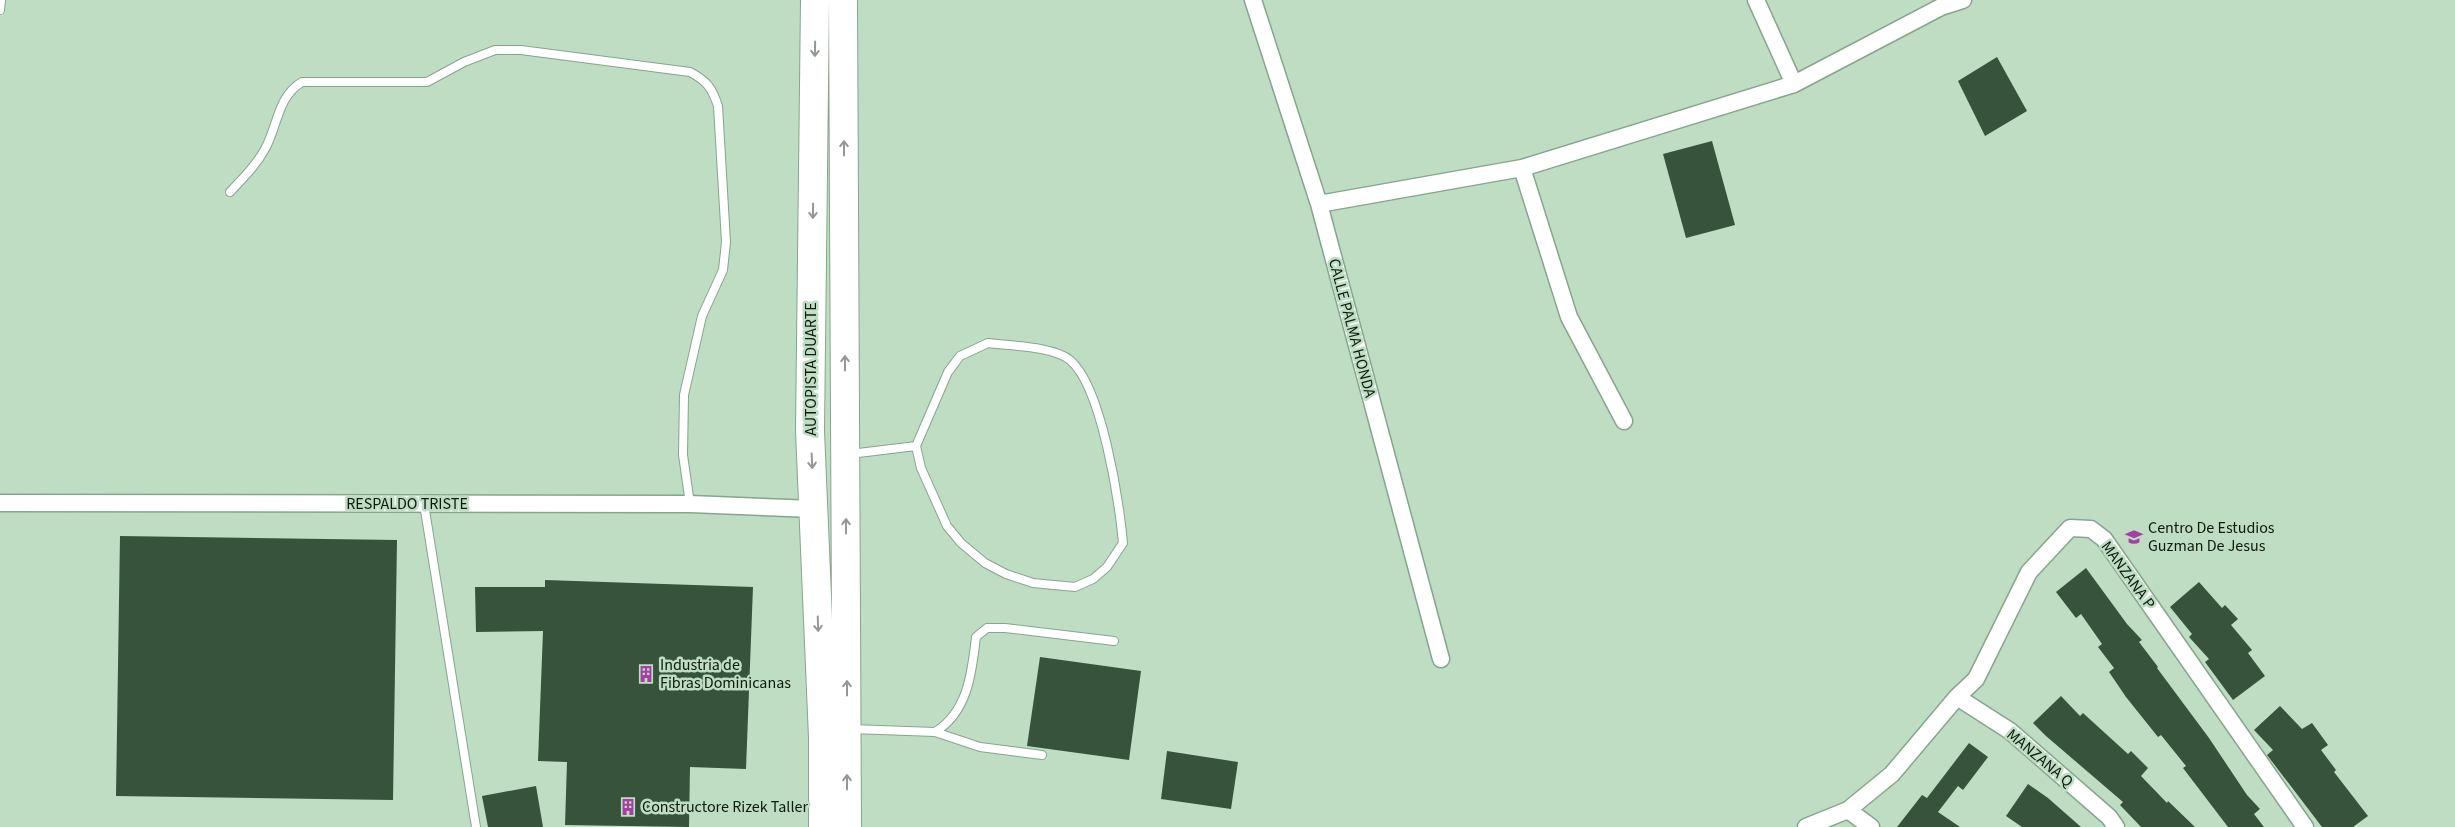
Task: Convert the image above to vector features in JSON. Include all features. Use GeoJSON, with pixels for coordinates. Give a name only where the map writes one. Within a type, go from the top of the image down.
{"type":"FeatureCollection","features":[{"type":"Feature","properties":{"kind":"highway","name":"AUTOPISTA DUARTE"},"geometry":{"type":"LineString","coordinates":[[815,0],[810,431],[814,509],[839,735]]}},
{"type":"Feature","properties":{"kind":"highway","name":"AUTOPISTA DUARTE"},"geometry":{"type":"LineString","coordinates":[[839,735],[846,454],[843,0]]}},
{"type":"Feature","properties":{"kind":"highway"},"geometry":{"type":"LineString","coordinates":[[823,827],[839,735]]}},
{"type":"Feature","properties":{"kind":"highway"},"geometry":{"type":"LineString","coordinates":[[839,735],[847,827]]}},
{"type":"Feature","properties":{"kind":"street","name":"CALLE PALMA HONDA"},"geometry":{"type":"LineString","coordinates":[[1253,0],[1319,204],[1441,659]]}},
{"type":"Feature","properties":{"kind":"street"},"geometry":{"type":"LineString","coordinates":[[1756,0],[1794,84]]}},
{"type":"Feature","properties":{"kind":"street"},"geometry":{"type":"LineString","coordinates":[[1319,204],[1522,168],[1794,84],[1941,7],[1963,0]]}},
{"type":"Feature","properties":{"kind":"street"},"geometry":{"type":"LineString","coordinates":[[1522,168],[1569,317],[1624,421]]}},
{"type":"Feature","properties":{"kind":"street","name":"RESPALDO TRISTE"},"geometry":{"type":"LineString","coordinates":[[0,503],[690,504],[814,509]]}},
{"type":"Feature","properties":{"kind":"street","name":"MANZANA P"},"geometry":{"type":"LineString","coordinates":[[1806,827],[1848,810],[1892,774],[1957,697],[1976,679],[2029,572],[2070,528],[2091,529],[2104,539],[2305,827]]}},
{"type":"Feature","properties":{"kind":"street","name":"MANZANA Q"},"geometry":{"type":"LineString","coordinates":[[1957,697],[2010,731],[2108,817],[2116,827]]}},
{"type":"Feature","properties":{"kind":"street"},"geometry":{"type":"LineString","coordinates":[[1848,810],[1871,827]]}},
{"type":"Feature","properties":{"kind":"lane"},"geometry":{"type":"LineString","coordinates":[[0,10],[1,0]]}},
{"type":"Feature","properties":{"kind":"lane"},"geometry":{"type":"LineString","coordinates":[[230,192],[266,148],[282,101],[291,88],[302,82],[427,82],[464,62],[494,50],[521,50],[690,72],[705,79],[713,89],[718,106],[726,242],[723,270],[702,316],[684,395],[683,455],[690,504]]}},
{"type":"Feature","properties":{"kind":"lane"},"geometry":{"type":"LineString","coordinates":[[988,344],[1054,352],[1070,360],[1085,380],[1108,445],[1123,543],[1107,568],[1093,580],[1075,587],[1033,583],[1006,574],[986,563],[961,543],[947,526],[921,468],[916,446],[948,372],[960,356],[988,344]]}},
{"type":"Feature","properties":{"kind":"lane"},"geometry":{"type":"LineString","coordinates":[[846,454],[916,446]]}},
{"type":"Feature","properties":{"kind":"lane"},"geometry":{"type":"LineString","coordinates":[[424,504],[476,827]]}},
{"type":"Feature","properties":{"kind":"lane"},"geometry":{"type":"LineString","coordinates":[[935,732],[948,724],[965,696],[976,637],[987,628],[1005,628],[1114,641]]}},
{"type":"Feature","properties":{"kind":"lane"},"geometry":{"type":"LineString","coordinates":[[839,735],[935,732],[980,747],[1042,755]]}},
{"type":"Feature","properties":{"kind":"building"},"geometry":{"type":"Polygon","coordinates":[[[1997,57],[2027,111],[1985,136],[1958,81],[1997,57]]]}},
{"type":"Feature","properties":{"kind":"building"},"geometry":{"type":"Polygon","coordinates":[[[1712,141],[1735,225],[1686,238],[1663,154],[1712,141]]]}},
{"type":"Feature","properties":{"kind":"building"},"geometry":{"type":"Polygon","coordinates":[[[120,536],[397,540],[393,800],[116,796],[120,536]]]}},
{"type":"Feature","properties":{"kind":"building"},"geometry":{"type":"Polygon","coordinates":[[[2086,568],[2127,624],[2142,640],[2139,642],[2157,668],[2209,738],[2247,795],[2260,809],[2254,814],[2264,827],[2228,827],[2183,768],[2186,766],[2161,735],[2158,737],[2126,697],[2109,672],[2114,668],[2098,647],[2102,644],[2081,614],[2076,618],[2056,592],[2086,568]]]}},
{"type":"Feature","properties":{"kind":"building","name":"Industria de Fibras Dominicanas"},"geometry":{"type":"Polygon","coordinates":[[[545,580],[753,587],[746,769],[690,767],[689,827],[565,825],[567,762],[538,761],[543,631],[476,632],[475,587],[545,587],[545,580]]]}},
{"type":"Feature","properties":{"kind":"building"},"geometry":{"type":"Polygon","coordinates":[[[2199,582],[2222,608],[2225,605],[2238,619],[2231,625],[2252,650],[2248,653],[2265,676],[2233,700],[2205,662],[2209,659],[2189,637],[2192,634],[2170,607],[2199,582]]]}},
{"type":"Feature","properties":{"kind":"building"},"geometry":{"type":"Polygon","coordinates":[[[1040,657],[1141,671],[1129,760],[1027,746],[1040,657]]]}},
{"type":"Feature","properties":{"kind":"building"},"geometry":{"type":"Polygon","coordinates":[[[2061,696],[2080,716],[2083,713],[2128,754],[2131,751],[2148,768],[2141,776],[2167,803],[2168,801],[2195,827],[2141,827],[2120,805],[2123,802],[2046,736],[2033,723],[2061,696]]]}},
{"type":"Feature","properties":{"kind":"building"},"geometry":{"type":"Polygon","coordinates":[[[2280,706],[2302,729],[2312,723],[2328,745],[2321,750],[2336,770],[2334,772],[2368,816],[2353,827],[2322,827],[2267,755],[2273,750],[2254,730],[2280,706]]]}},
{"type":"Feature","properties":{"kind":"building"},"geometry":{"type":"Polygon","coordinates":[[[1969,743],[1988,757],[1963,790],[1958,786],[1938,812],[1960,827],[1897,827],[1922,795],[1927,798],[1969,743]]]}},
{"type":"Feature","properties":{"kind":"building"},"geometry":{"type":"Polygon","coordinates":[[[1167,751],[1238,762],[1231,809],[1161,799],[1167,751]]]}},
{"type":"Feature","properties":{"kind":"building"},"geometry":{"type":"Polygon","coordinates":[[[2028,784],[2048,798],[2081,827],[2022,827],[2006,816],[2028,784]]]}},
{"type":"Feature","properties":{"kind":"building"},"geometry":{"type":"Polygon","coordinates":[[[536,786],[543,827],[488,827],[482,796],[536,786]]]}},
{"type":"Feature","properties":{"kind":"place","name":"Centro De Estudios Guzman De Jesus"},"geometry":{"type":"Point","coordinates":[2134,537]}},
{"type":"Feature","properties":{"kind":"place","name":"Industria de Fibras Dominicanas"},"geometry":{"type":"Point","coordinates":[646,674]}},
{"type":"Feature","properties":{"kind":"place","name":"Constructore Rizek Taller"},"geometry":{"type":"Point","coordinates":[628,807]}}]}
